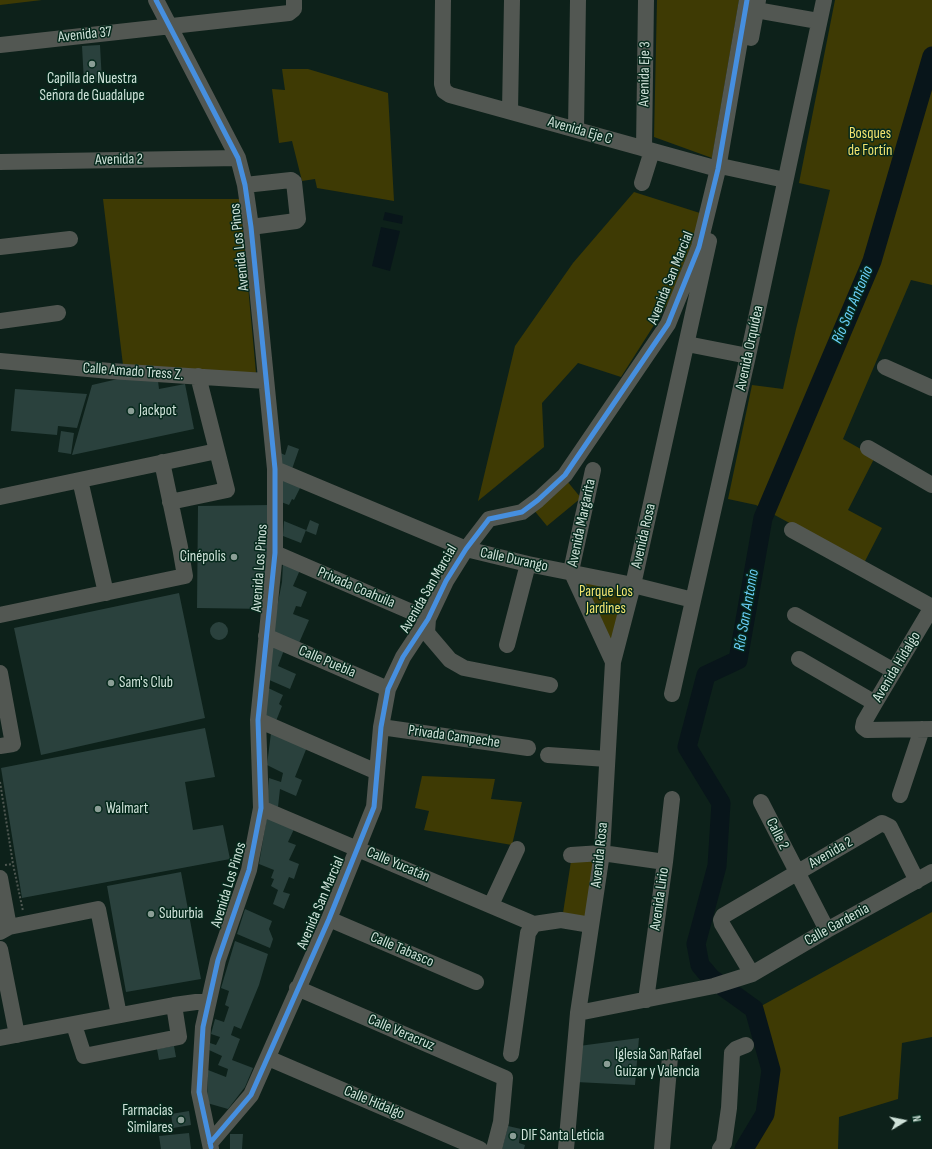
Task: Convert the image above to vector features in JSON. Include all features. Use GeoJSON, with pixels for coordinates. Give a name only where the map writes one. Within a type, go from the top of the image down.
{"type":"FeatureCollection","features":[{"type":"Feature","properties":{"kind":"street","name":"Avenida Los Pinos"},"geometry":{"type":"LineString","coordinates":[[156,0],[238,158],[245,185],[275,469],[275,554],[258,720],[261,808],[249,870],[218,960],[203,1027],[199,1092],[211,1146]]}},
{"type":"Feature","properties":{"kind":"street","name":"Avenida Eje C"},"geometry":{"type":"LineString","coordinates":[[444,0],[442,84],[444,91],[450,96],[648,150],[722,168],[786,180]]}},
{"type":"Feature","properties":{"kind":"street"},"geometry":{"type":"LineString","coordinates":[[510,112],[512,0]]}},
{"type":"Feature","properties":{"kind":"street"},"geometry":{"type":"LineString","coordinates":[[576,130],[578,0]]}},
{"type":"Feature","properties":{"kind":"street","name":"Avenida Eje 3"},"geometry":{"type":"LineString","coordinates":[[642,183],[648,150],[646,0]]}},
{"type":"Feature","properties":{"kind":"street","name":"Avenida Orquídea"},"geometry":{"type":"LineString","coordinates":[[672,694],[748,356],[818,21],[824,0]]}},
{"type":"Feature","properties":{"kind":"street"},"geometry":{"type":"LineString","coordinates":[[754,3],[818,21]]}},
{"type":"Feature","properties":{"kind":"street","name":"Avenida San Marcial"},"geometry":{"type":"LineString","coordinates":[[211,1146],[251,1095],[297,988],[329,919],[374,807],[381,727],[388,688],[403,657],[428,619],[446,581],[466,549],[489,519],[522,512],[538,500],[565,475],[668,324],[699,246],[722,168],[754,3]]}},
{"type":"Feature","properties":{"kind":"street"},"geometry":{"type":"LineString","coordinates":[[170,26],[289,13],[294,5]]}},
{"type":"Feature","properties":{"kind":"street","name":"Avenida 37"},"geometry":{"type":"LineString","coordinates":[[0,45],[170,26]]}},
{"type":"Feature","properties":{"kind":"street","name":"Avenida 2"},"geometry":{"type":"LineString","coordinates":[[0,162],[238,158]]}},
{"type":"Feature","properties":{"kind":"street","name":"Avenida Rosa"},"geometry":{"type":"LineString","coordinates":[[566,1149],[578,1013],[602,853],[613,662],[687,344],[722,168]]}},
{"type":"Feature","properties":{"kind":"street"},"geometry":{"type":"LineString","coordinates":[[245,185],[292,180],[294,182],[298,219],[296,221],[250,227]]}},
{"type":"Feature","properties":{"kind":"street"},"geometry":{"type":"LineString","coordinates":[[0,248],[70,239]]}},
{"type":"Feature","properties":{"kind":"street"},"geometry":{"type":"LineString","coordinates":[[0,321],[58,313]]}},
{"type":"Feature","properties":{"kind":"street"},"geometry":{"type":"LineString","coordinates":[[687,344],[748,356]]}},
{"type":"Feature","properties":{"kind":"street","name":"Calle Amado Tress Z."},"geometry":{"type":"LineString","coordinates":[[0,361],[110,371],[266,381]]}},
{"type":"Feature","properties":{"kind":"street"},"geometry":{"type":"LineString","coordinates":[[885,367],[932,388]]}},
{"type":"Feature","properties":{"kind":"street"},"geometry":{"type":"LineString","coordinates":[[170,502],[227,490],[198,376]]}},
{"type":"Feature","properties":{"kind":"street"},"geometry":{"type":"LineString","coordinates":[[868,448],[932,486]]}},
{"type":"Feature","properties":{"kind":"street"},"geometry":{"type":"LineString","coordinates":[[0,497],[217,451]]}},
{"type":"Feature","properties":{"kind":"street"},"geometry":{"type":"LineString","coordinates":[[0,615],[185,576],[162,462]]}},
{"type":"Feature","properties":{"kind":"street","name":"Calle Durango"},"geometry":{"type":"LineString","coordinates":[[275,469],[466,549],[528,564],[632,585],[693,600]]}},
{"type":"Feature","properties":{"kind":"street","name":"Avenida Margarita"},"geometry":{"type":"LineString","coordinates":[[593,470],[571,572],[613,662]]}},
{"type":"Feature","properties":{"kind":"street"},"geometry":{"type":"LineString","coordinates":[[80,480],[106,593]]}},
{"type":"Feature","properties":{"kind":"street"},"geometry":{"type":"LineString","coordinates":[[792,530],[932,607]]}},
{"type":"Feature","properties":{"kind":"street","name":"Privada Coahuila"},"geometry":{"type":"LineString","coordinates":[[275,554],[428,619]]}},
{"type":"Feature","properties":{"kind":"street"},"geometry":{"type":"LineString","coordinates":[[507,645],[528,564]]}},
{"type":"Feature","properties":{"kind":"street","name":"Avenida Hidalgo"},"geometry":{"type":"LineString","coordinates":[[927,729],[867,730],[863,727],[864,722],[932,607]]}},
{"type":"Feature","properties":{"kind":"street"},"geometry":{"type":"LineString","coordinates":[[795,615],[894,671]]}},
{"type":"Feature","properties":{"kind":"street"},"geometry":{"type":"LineString","coordinates":[[428,619],[427,634],[450,660],[464,668],[550,686]]}},
{"type":"Feature","properties":{"kind":"street","name":"Calle Puebla"},"geometry":{"type":"LineString","coordinates":[[266,636],[388,688]]}},
{"type":"Feature","properties":{"kind":"street"},"geometry":{"type":"LineString","coordinates":[[799,659],[875,703]]}},
{"type":"Feature","properties":{"kind":"street"},"geometry":{"type":"LineString","coordinates":[[0,672],[13,744],[0,746]]}},
{"type":"Feature","properties":{"kind":"street"},"geometry":{"type":"LineString","coordinates":[[258,720],[377,772]]}},
{"type":"Feature","properties":{"kind":"street","name":"Privada Campeche"},"geometry":{"type":"LineString","coordinates":[[381,727],[528,748]]}},
{"type":"Feature","properties":{"kind":"street"},"geometry":{"type":"LineString","coordinates":[[900,795],[927,729]]}},
{"type":"Feature","properties":{"kind":"street"},"geometry":{"type":"LineString","coordinates":[[548,755],[607,759]]}},
{"type":"Feature","properties":{"kind":"street","name":"Avenida Lirio"},"geometry":{"type":"LineString","coordinates":[[646,1000],[672,799]]}},
{"type":"Feature","properties":{"kind":"street","name":"Calle 2"},"geometry":{"type":"LineString","coordinates":[[761,802],[827,930]]}},
{"type":"Feature","properties":{"kind":"street","name":"Calle Yucatán"},"geometry":{"type":"LineString","coordinates":[[261,808],[534,924]]}},
{"type":"Feature","properties":{"kind":"street","name":"Avenida 2"},"geometry":{"type":"LineString","coordinates":[[747,976],[722,924],[721,920],[723,916],[882,823],[890,827],[917,881]]}},
{"type":"Feature","properties":{"kind":"street"},"geometry":{"type":"LineString","coordinates":[[491,905],[517,849]]}},
{"type":"Feature","properties":{"kind":"street"},"geometry":{"type":"LineString","coordinates":[[571,855],[602,853],[665,862]]}},
{"type":"Feature","properties":{"kind":"street","name":"Calle Gardenia"},"geometry":{"type":"LineString","coordinates":[[646,1000],[714,986],[747,976],[932,872]]}},
{"type":"Feature","properties":{"kind":"street"},"geometry":{"type":"LineString","coordinates":[[0,878],[4,930],[98,909],[119,1015]]}},
{"type":"Feature","properties":{"kind":"street","name":"Calle Tabasco"},"geometry":{"type":"LineString","coordinates":[[329,919],[476,982]]}},
{"type":"Feature","properties":{"kind":"street"},"geometry":{"type":"LineString","coordinates":[[511,1054],[528,933],[534,924],[561,920],[591,925]]}},
{"type":"Feature","properties":{"kind":"street"},"geometry":{"type":"LineString","coordinates":[[0,949],[17,1035]]}},
{"type":"Feature","properties":{"kind":"street","name":"Calle Veracruz"},"geometry":{"type":"LineString","coordinates":[[297,988],[505,1078],[501,1122],[494,1149]]}},
{"type":"Feature","properties":{"kind":"street"},"geometry":{"type":"LineString","coordinates":[[578,1013],[646,1000]]}},
{"type":"Feature","properties":{"kind":"street"},"geometry":{"type":"LineString","coordinates":[[0,1038],[174,1005],[208,1002]]}},
{"type":"Feature","properties":{"kind":"street"},"geometry":{"type":"LineString","coordinates":[[74,1024],[84,1056],[179,1037],[174,1005]]}},
{"type":"Feature","properties":{"kind":"street"},"geometry":{"type":"LineString","coordinates":[[720,1149],[724,1143],[729,1108],[732,1053],[736,1049],[746,1045]]}},
{"type":"Feature","properties":{"kind":"street"},"geometry":{"type":"LineString","coordinates":[[662,1149],[670,1057]]}},
{"type":"Feature","properties":{"kind":"street","name":"Calle Hidalgo"},"geometry":{"type":"LineString","coordinates":[[268,1058],[480,1149]]}},
{"type":"Feature","properties":{"kind":"path"},"geometry":{"type":"LineString","coordinates":[[0,782],[13,864],[23,914]]}},
{"type":"Feature","properties":{"kind":"path"},"geometry":{"type":"LineString","coordinates":[[0,866],[13,864]]}},
{"type":"Feature","properties":{"kind":"green space"},"geometry":{"type":"Polygon","coordinates":[[[0,0],[42,0],[0,5],[0,0]]]}},
{"type":"Feature","properties":{"kind":"green space"},"geometry":{"type":"Polygon","coordinates":[[[657,0],[739,0],[712,158],[654,137],[657,0]]]}},
{"type":"Feature","properties":{"kind":"green space","name":"Bosques de Fortín"},"geometry":{"type":"Polygon","coordinates":[[[835,0],[932,0],[932,285],[911,280],[843,439],[875,457],[848,510],[882,528],[864,563],[756,505],[728,499],[752,385],[783,389],[830,190],[799,183],[835,0]]]}},
{"type":"Feature","properties":{"kind":"green space"},"geometry":{"type":"Polygon","coordinates":[[[282,69],[308,69],[388,93],[394,201],[317,188],[315,179],[302,181],[292,141],[279,143],[272,89],[285,90],[282,69]]]}},
{"type":"Feature","properties":{"kind":"green space"},"geometry":{"type":"Polygon","coordinates":[[[634,192],[703,214],[670,300],[621,377],[578,363],[542,403],[544,447],[478,501],[515,346],[573,263],[634,192]]]}},
{"type":"Feature","properties":{"kind":"green space"},"geometry":{"type":"Polygon","coordinates":[[[103,199],[240,199],[256,373],[123,365],[103,199]]]}},
{"type":"Feature","properties":{"kind":"green space"},"geometry":{"type":"Polygon","coordinates":[[[567,481],[581,498],[547,526],[533,509],[567,481]]]}},
{"type":"Feature","properties":{"kind":"green space","name":"Parque Los Jardines"},"geometry":{"type":"Polygon","coordinates":[[[581,581],[624,589],[612,645],[581,581]]]}},
{"type":"Feature","properties":{"kind":"green space"},"geometry":{"type":"Polygon","coordinates":[[[422,776],[495,779],[491,799],[522,802],[512,845],[424,830],[429,811],[415,808],[422,776]]]}},
{"type":"Feature","properties":{"kind":"green space"},"geometry":{"type":"Polygon","coordinates":[[[595,860],[587,917],[563,913],[571,861],[595,860]]]}},
{"type":"Feature","properties":{"kind":"green space"},"geometry":{"type":"Polygon","coordinates":[[[932,912],[932,1037],[902,1043],[898,1099],[839,1117],[838,1149],[736,1149],[760,1113],[763,1071],[750,1009],[763,1005],[932,912]]]}},
{"type":"Feature","properties":{"kind":"shaded area"},"geometry":{"type":"Polygon","coordinates":[[[385,212],[403,216],[402,224],[383,220],[385,212]]]}},
{"type":"Feature","properties":{"kind":"shaded area"},"geometry":{"type":"Polygon","coordinates":[[[381,227],[400,231],[390,271],[372,266],[381,227]]]}},
{"type":"Feature","properties":{"kind":"building","name":"Capilla de Nuestra Señora de Guadalupe"},"geometry":{"type":"Polygon","coordinates":[[[100,45],[102,82],[84,83],[82,46],[100,45]]]}},
{"type":"Feature","properties":{"kind":"building","name":"Jackpot"},"geometry":{"type":"Polygon","coordinates":[[[122,378],[158,381],[159,389],[185,384],[194,429],[72,455],[92,385],[122,378]]]}},
{"type":"Feature","properties":{"kind":"building"},"geometry":{"type":"Polygon","coordinates":[[[15,389],[87,394],[77,428],[58,426],[57,435],[11,431],[15,389]]]}},
{"type":"Feature","properties":{"kind":"building"},"geometry":{"type":"Polygon","coordinates":[[[61,431],[74,433],[71,454],[58,452],[61,431]]]}},
{"type":"Feature","properties":{"kind":"building"},"geometry":{"type":"Polygon","coordinates":[[[288,445],[299,449],[292,469],[280,464],[278,452],[285,455],[288,445]]]}},
{"type":"Feature","properties":{"kind":"building"},"geometry":{"type":"Polygon","coordinates":[[[281,477],[301,486],[294,500],[292,499],[289,505],[281,502],[281,477]]]}},
{"type":"Feature","properties":{"kind":"building","name":"Cinépolis"},"geometry":{"type":"Polygon","coordinates":[[[271,505],[268,609],[197,608],[198,506],[271,505]]]}},
{"type":"Feature","properties":{"kind":"building"},"geometry":{"type":"Polygon","coordinates":[[[310,520],[319,524],[316,535],[306,531],[310,520]]]}},
{"type":"Feature","properties":{"kind":"building"},"geometry":{"type":"Polygon","coordinates":[[[284,521],[306,530],[301,543],[283,536],[284,521]]]}},
{"type":"Feature","properties":{"kind":"building"},"geometry":{"type":"Polygon","coordinates":[[[283,563],[300,570],[293,586],[307,592],[301,607],[296,606],[293,614],[309,620],[299,643],[272,633],[282,582],[283,563]]]}},
{"type":"Feature","properties":{"kind":"building","name":"Sam's Club"},"geometry":{"type":"Polygon","coordinates":[[[179,593],[205,718],[41,755],[14,628],[179,593]]]}},
{"type":"Feature","properties":{"kind":"building"},"geometry":{"type":"Polygon","coordinates":[[[219,622],[225,625],[228,631],[225,637],[219,640],[213,637],[210,631],[213,625],[219,622]]]}},
{"type":"Feature","properties":{"kind":"building"},"geometry":{"type":"Polygon","coordinates":[[[269,644],[284,650],[278,666],[296,674],[290,689],[267,679],[269,644]]]}},
{"type":"Feature","properties":{"kind":"building"},"geometry":{"type":"Polygon","coordinates":[[[266,687],[283,695],[279,704],[282,706],[276,721],[265,716],[266,687]]]}},
{"type":"Feature","properties":{"kind":"building","name":"Walmart"},"geometry":{"type":"Polygon","coordinates":[[[205,728],[215,777],[185,782],[193,830],[223,825],[230,859],[22,898],[1,768],[205,728]]]}},
{"type":"Feature","properties":{"kind":"building"},"geometry":{"type":"Polygon","coordinates":[[[271,733],[307,747],[295,777],[302,780],[296,796],[280,789],[278,807],[267,803],[269,778],[281,782],[283,773],[267,765],[271,733]]]}},
{"type":"Feature","properties":{"kind":"building"},"geometry":{"type":"Polygon","coordinates":[[[267,816],[295,827],[288,842],[296,845],[289,860],[299,864],[294,879],[289,877],[283,892],[290,894],[284,909],[273,904],[278,890],[271,886],[274,879],[271,878],[274,870],[259,864],[267,816]]]}},
{"type":"Feature","properties":{"kind":"building","name":"Suburbia"},"geometry":{"type":"Polygon","coordinates":[[[181,872],[201,979],[126,992],[107,886],[181,872]]]}},
{"type":"Feature","properties":{"kind":"building"},"geometry":{"type":"Polygon","coordinates":[[[245,909],[272,921],[269,929],[273,939],[270,948],[237,934],[245,909]]]}},
{"type":"Feature","properties":{"kind":"building"},"geometry":{"type":"Polygon","coordinates":[[[235,941],[268,954],[259,985],[241,1029],[234,1026],[231,1035],[240,1039],[232,1060],[253,1068],[245,1087],[228,1109],[207,1103],[208,1070],[226,1077],[228,1069],[218,1065],[222,1056],[209,1050],[210,1043],[216,1045],[220,1037],[211,1034],[215,1019],[224,1022],[229,1007],[225,1005],[229,991],[221,988],[235,941]]]}},
{"type":"Feature","properties":{"kind":"building","name":"Iglesia San Rafael Guizar y Valencia"},"geometry":{"type":"Polygon","coordinates":[[[639,1038],[635,1085],[576,1082],[579,1046],[639,1038]]]}},
{"type":"Feature","properties":{"kind":"building"},"geometry":{"type":"Polygon","coordinates":[[[174,1046],[176,1057],[159,1060],[157,1049],[174,1046]]]}},
{"type":"Feature","properties":{"kind":"building","name":"Farmacias Similares"},"geometry":{"type":"Polygon","coordinates":[[[189,1111],[191,1125],[173,1128],[171,1114],[189,1111]]]}},
{"type":"Feature","properties":{"kind":"building","name":"DIF Santa Leticia"},"geometry":{"type":"Polygon","coordinates":[[[508,1126],[521,1129],[519,1143],[525,1145],[524,1149],[502,1149],[508,1126]]]}},
{"type":"Feature","properties":{"kind":"building"},"geometry":{"type":"Polygon","coordinates":[[[189,1133],[191,1149],[161,1149],[159,1136],[189,1133]]]}},
{"type":"Feature","properties":{"kind":"building"},"geometry":{"type":"Polygon","coordinates":[[[230,1134],[243,1134],[242,1149],[230,1149],[230,1134]]]}},
{"type":"Feature","properties":{"kind":"waterway","name":"Río San Antonio"},"geometry":{"type":"LineString","coordinates":[[744,1149],[765,1114],[771,1070],[754,1009],[711,978],[700,965],[696,944],[717,866],[721,803],[687,747],[706,675],[738,660],[763,518],[872,261],[932,56]]}},
{"type":"Feature","properties":{"kind":"cycle path"},"geometry":{"type":"LineString","coordinates":[[156,0],[238,158],[245,185],[251,227],[275,469],[275,553],[258,720],[261,808],[249,870],[218,960],[203,1027],[199,1092],[211,1147]]}},
{"type":"Feature","properties":{"kind":"cycle path"},"geometry":{"type":"LineString","coordinates":[[210,1143],[251,1095],[329,919],[374,807],[381,727],[388,689],[403,657],[428,619],[446,581],[466,549],[489,519],[522,512],[538,500],[565,475],[668,324],[699,247],[718,169],[747,0]]}},
{"type":"Feature","properties":{"kind":"place","name":"Capilla de Nuestra Señora de Guadalupe"},"geometry":{"type":"Point","coordinates":[92,64]}},
{"type":"Feature","properties":{"kind":"place","name":"Jackpot"},"geometry":{"type":"Point","coordinates":[131,411]}},
{"type":"Feature","properties":{"kind":"place","name":"Cinépolis"},"geometry":{"type":"Point","coordinates":[234,557]}},
{"type":"Feature","properties":{"kind":"place","name":"Sam's Club"},"geometry":{"type":"Point","coordinates":[111,683]}},
{"type":"Feature","properties":{"kind":"place","name":"Walmart"},"geometry":{"type":"Point","coordinates":[98,809]}},
{"type":"Feature","properties":{"kind":"place","name":"Suburbia"},"geometry":{"type":"Point","coordinates":[151,914]}},
{"type":"Feature","properties":{"kind":"place","name":"Iglesia San Rafael Guizar y Valencia"},"geometry":{"type":"Point","coordinates":[607,1064]}},
{"type":"Feature","properties":{"kind":"place","name":"Farmacias Similares"},"geometry":{"type":"Point","coordinates":[181,1120]}},
{"type":"Feature","properties":{"kind":"place","name":"DIF Santa Leticia"},"geometry":{"type":"Point","coordinates":[513,1136]}}]}
